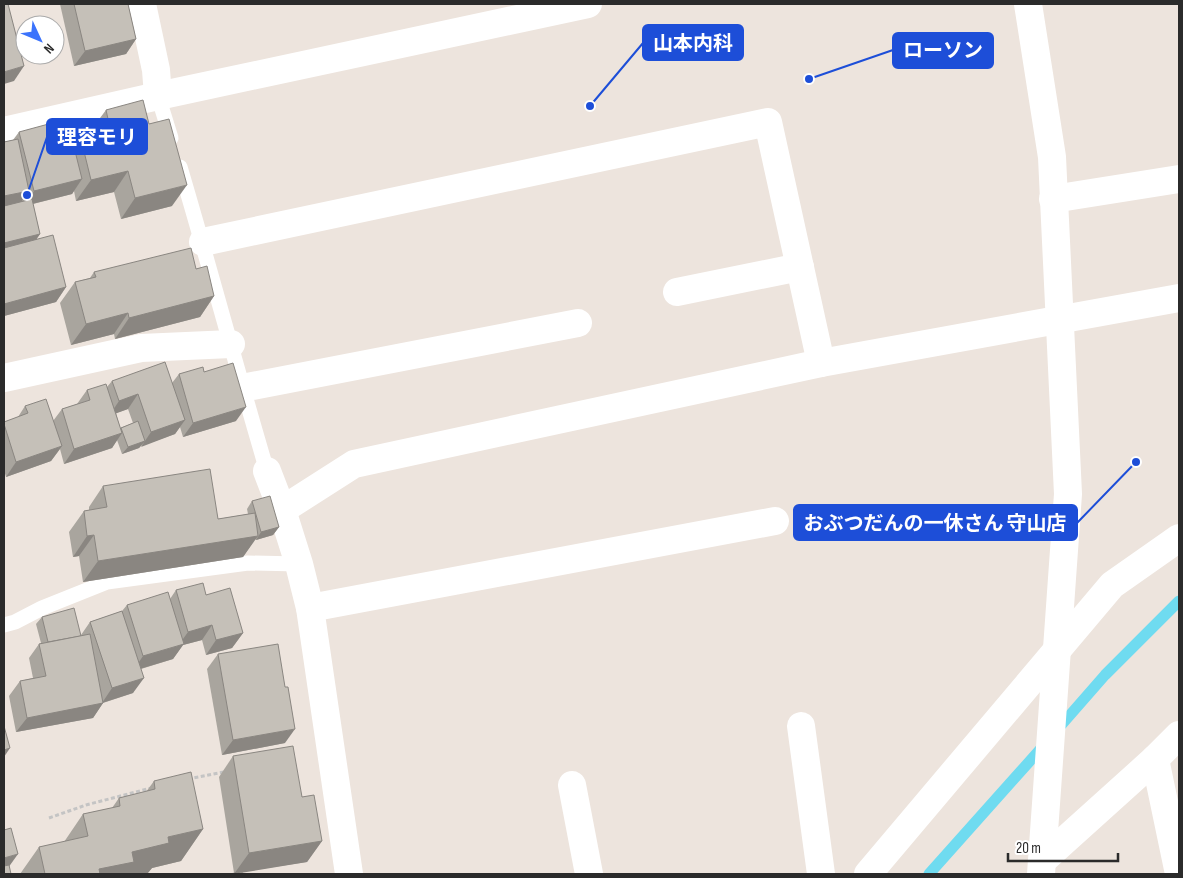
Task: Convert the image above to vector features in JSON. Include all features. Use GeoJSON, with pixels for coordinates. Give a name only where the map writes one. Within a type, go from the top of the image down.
{"type":"FeatureCollection","features":[{"type":"Feature","properties":{"kind":"street"},"geometry":{"type":"LineString","coordinates":[[142,4],[156,70],[158,96]]}},
{"type":"Feature","properties":{"kind":"street"},"geometry":{"type":"LineString","coordinates":[[4,131],[588,4]]}},
{"type":"Feature","properties":{"kind":"street"},"geometry":{"type":"LineString","coordinates":[[1028,4],[1052,157],[1068,494],[1042,867]]}},
{"type":"Feature","properties":{"kind":"street"},"geometry":{"type":"LineString","coordinates":[[203,242],[768,122],[821,363]]}},
{"type":"Feature","properties":{"kind":"street"},"geometry":{"type":"LineString","coordinates":[[1053,199],[1179,179]]}},
{"type":"Feature","properties":{"kind":"street"},"geometry":{"type":"LineString","coordinates":[[677,292],[800,267]]}},
{"type":"Feature","properties":{"kind":"street"},"geometry":{"type":"LineString","coordinates":[[282,510],[354,464],[821,363],[1179,298]]}},
{"type":"Feature","properties":{"kind":"street"},"geometry":{"type":"LineString","coordinates":[[242,388],[578,323]]}},
{"type":"Feature","properties":{"kind":"street"},"geometry":{"type":"LineString","coordinates":[[4,378],[142,348],[231,344]]}},
{"type":"Feature","properties":{"kind":"street"},"geometry":{"type":"LineString","coordinates":[[267,471],[299,564],[310,608],[349,874]]}},
{"type":"Feature","properties":{"kind":"street"},"geometry":{"type":"LineString","coordinates":[[310,608],[775,521]]}},
{"type":"Feature","properties":{"kind":"street"},"geometry":{"type":"LineString","coordinates":[[868,874],[1058,646],[1112,585],[1179,538]]}},
{"type":"Feature","properties":{"kind":"street"},"geometry":{"type":"LineString","coordinates":[[802,726],[821,874]]}},
{"type":"Feature","properties":{"kind":"street"},"geometry":{"type":"LineString","coordinates":[[1042,867],[1179,736]]}},
{"type":"Feature","properties":{"kind":"street"},"geometry":{"type":"LineString","coordinates":[[1155,759],[1179,874]]}},
{"type":"Feature","properties":{"kind":"street"},"geometry":{"type":"LineString","coordinates":[[572,785],[589,874]]}},
{"type":"Feature","properties":{"kind":"lane"},"geometry":{"type":"LineString","coordinates":[[158,96],[203,242],[242,388],[267,471]]}},
{"type":"Feature","properties":{"kind":"lane"},"geometry":{"type":"LineString","coordinates":[[4,625],[108,582],[248,563],[299,564]]}},
{"type":"Feature","properties":{"kind":"path"},"geometry":{"type":"LineString","coordinates":[[183,780],[230,771]]}},
{"type":"Feature","properties":{"kind":"path"},"geometry":{"type":"LineString","coordinates":[[49,818],[86,805],[154,787]]}},
{"type":"Feature","properties":{"kind":"building"},"geometry":{"type":"Polygon","coordinates":[[[4,4],[8,4],[15,31],[15,65],[24,66],[4,72],[4,4]]]}},
{"type":"Feature","properties":{"kind":"building"},"geometry":{"type":"Polygon","coordinates":[[[74,4],[128,4],[136,39],[85,51],[74,4]]]}},
{"type":"Feature","properties":{"kind":"building"},"geometry":{"type":"Polygon","coordinates":[[[143,100],[149,124],[169,119],[187,185],[135,198],[128,171],[91,180],[78,127],[108,119],[106,110],[143,100]]]}},
{"type":"Feature","properties":{"kind":"building"},"geometry":{"type":"Polygon","coordinates":[[[67,119],[82,179],[34,191],[19,132],[67,119]]]}},
{"type":"Feature","properties":{"kind":"building"},"geometry":{"type":"Polygon","coordinates":[[[18,139],[29,191],[4,196],[4,142],[18,139]]]}},
{"type":"Feature","properties":{"kind":"building"},"geometry":{"type":"Polygon","coordinates":[[[32,199],[40,234],[4,243],[4,206],[32,199]]]}},
{"type":"Feature","properties":{"kind":"building"},"geometry":{"type":"Polygon","coordinates":[[[53,235],[66,287],[4,304],[4,248],[53,235]]]}},
{"type":"Feature","properties":{"kind":"building"},"geometry":{"type":"Polygon","coordinates":[[[191,248],[196,269],[207,266],[214,296],[129,318],[128,313],[86,324],[75,282],[96,277],[94,272],[191,248]]]}},
{"type":"Feature","properties":{"kind":"building"},"geometry":{"type":"Polygon","coordinates":[[[165,362],[185,420],[151,432],[138,394],[119,401],[112,381],[165,362]]]}},
{"type":"Feature","properties":{"kind":"building"},"geometry":{"type":"Polygon","coordinates":[[[233,363],[246,407],[193,423],[179,374],[203,367],[204,372],[233,363]]]}},
{"type":"Feature","properties":{"kind":"building"},"geometry":{"type":"Polygon","coordinates":[[[106,384],[122,433],[74,449],[62,409],[90,400],[87,390],[106,384]]]}},
{"type":"Feature","properties":{"kind":"building"},"geometry":{"type":"Polygon","coordinates":[[[46,399],[62,446],[16,462],[4,422],[28,413],[25,406],[46,399]]]}},
{"type":"Feature","properties":{"kind":"building"},"geometry":{"type":"Polygon","coordinates":[[[138,421],[145,441],[128,447],[121,428],[138,421]]]}},
{"type":"Feature","properties":{"kind":"building"},"geometry":{"type":"Polygon","coordinates":[[[210,469],[218,519],[255,513],[258,536],[98,561],[94,535],[87,536],[84,511],[107,507],[103,486],[210,469]]]}},
{"type":"Feature","properties":{"kind":"building"},"geometry":{"type":"Polygon","coordinates":[[[270,496],[279,527],[261,532],[252,501],[270,496]]]}},
{"type":"Feature","properties":{"kind":"building"},"geometry":{"type":"Polygon","coordinates":[[[203,583],[206,595],[230,588],[243,633],[216,640],[212,625],[188,632],[176,590],[203,583]]]}},
{"type":"Feature","properties":{"kind":"building"},"geometry":{"type":"Polygon","coordinates":[[[168,592],[184,644],[143,656],[127,605],[168,592]]]}},
{"type":"Feature","properties":{"kind":"building"},"geometry":{"type":"Polygon","coordinates":[[[74,608],[81,636],[48,642],[42,617],[74,608]]]}},
{"type":"Feature","properties":{"kind":"building"},"geometry":{"type":"Polygon","coordinates":[[[122,611],[144,678],[112,688],[90,622],[122,611]]]}},
{"type":"Feature","properties":{"kind":"building"},"geometry":{"type":"Polygon","coordinates":[[[90,634],[103,703],[27,718],[20,681],[46,676],[39,644],[90,634]]]}},
{"type":"Feature","properties":{"kind":"building"},"geometry":{"type":"Polygon","coordinates":[[[278,644],[285,687],[288,687],[295,729],[233,740],[218,654],[278,644]]]}},
{"type":"Feature","properties":{"kind":"building"},"geometry":{"type":"Polygon","coordinates":[[[4,726],[10,748],[4,750],[4,726]]]}},
{"type":"Feature","properties":{"kind":"building"},"geometry":{"type":"Polygon","coordinates":[[[293,746],[302,797],[314,795],[322,841],[249,853],[233,756],[293,746]]]}},
{"type":"Feature","properties":{"kind":"building"},"geometry":{"type":"Polygon","coordinates":[[[191,772],[203,829],[168,837],[169,843],[132,852],[134,862],[99,869],[100,874],[45,874],[39,847],[88,836],[83,814],[120,806],[119,798],[155,789],[154,781],[191,772]]]}},
{"type":"Feature","properties":{"kind":"building"},"geometry":{"type":"Polygon","coordinates":[[[11,828],[18,854],[4,858],[4,830],[11,828]]]}},
{"type":"Feature","properties":{"kind":"building"},"geometry":{"type":"Polygon","coordinates":[[[9,865],[11,874],[4,874],[4,866],[9,865]]]}},
{"type":"Feature","properties":{"kind":"waterway"},"geometry":{"type":"LineString","coordinates":[[1056,731],[1105,675],[1179,601]]}},
{"type":"Feature","properties":{"kind":"waterway"},"geometry":{"type":"LineString","coordinates":[[929,874],[1046,743]]}},
{"type":"Feature","properties":{"kind":"place","name":"ローソン"},"geometry":{"type":"Point","coordinates":[809,79]}},
{"type":"Feature","properties":{"kind":"place","name":"山本内科"},"geometry":{"type":"Point","coordinates":[590,106]}},
{"type":"Feature","properties":{"kind":"place","name":"理容モリ"},"geometry":{"type":"Point","coordinates":[27,195]}},
{"type":"Feature","properties":{"kind":"place","name":"おぶつだんの一休さん 守山店"},"geometry":{"type":"Point","coordinates":[1136,462]}}]}
